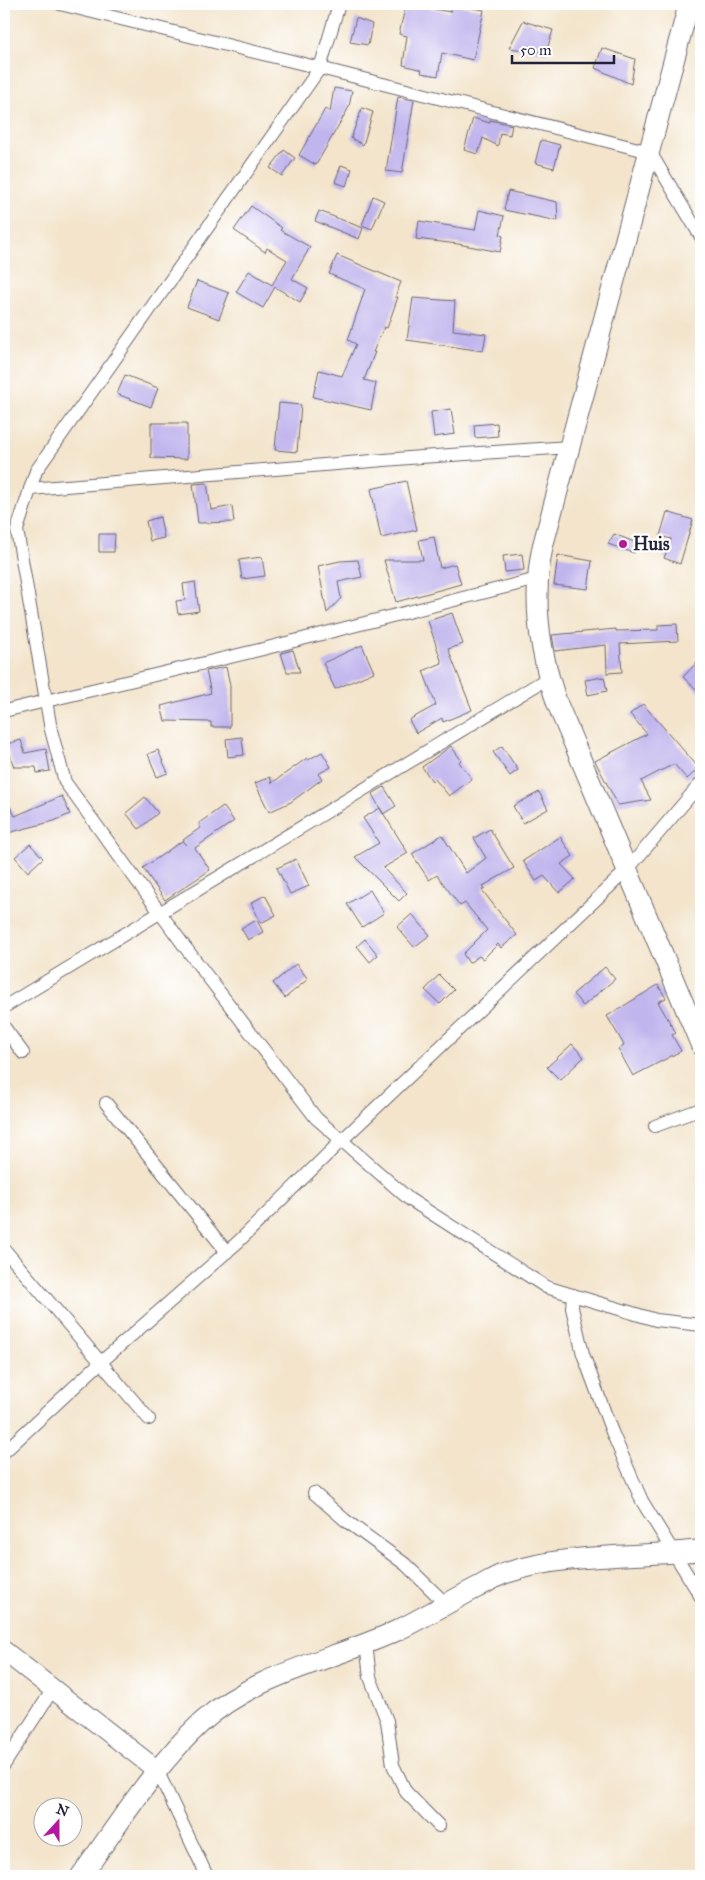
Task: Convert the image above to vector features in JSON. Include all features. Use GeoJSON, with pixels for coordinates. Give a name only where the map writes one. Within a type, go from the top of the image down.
{"type":"FeatureCollection","features":[{"type":"Feature","properties":{"kind":"main road"},"geometry":{"type":"LineString","coordinates":[[689,4],[543,545],[537,579],[538,627],[548,678],[701,1044]]}},
{"type":"Feature","properties":{"kind":"main road"},"geometry":{"type":"LineString","coordinates":[[81,1876],[157,1770],[202,1723],[229,1700],[297,1669],[366,1644],[397,1630],[506,1573],[575,1558],[673,1554],[701,1550]]}},
{"type":"Feature","properties":{"kind":"street"},"geometry":{"type":"LineString","coordinates":[[60,4],[650,152],[701,236]]}},
{"type":"Feature","properties":{"kind":"street"},"geometry":{"type":"LineString","coordinates":[[339,4],[320,68],[36,471],[17,530],[51,730],[64,782],[160,913],[316,1118],[409,1198],[546,1287],[656,1320],[701,1326]]}},
{"type":"Feature","properties":{"kind":"street"},"geometry":{"type":"LineString","coordinates":[[30,489],[402,458],[570,447]]}},
{"type":"Feature","properties":{"kind":"street"},"geometry":{"type":"LineString","coordinates":[[4,711],[263,649],[537,579]]}},
{"type":"Feature","properties":{"kind":"street"},"geometry":{"type":"LineString","coordinates":[[4,1008],[548,678]]}},
{"type":"Feature","properties":{"kind":"street"},"geometry":{"type":"LineString","coordinates":[[4,1452],[100,1363],[227,1252],[342,1140],[627,870],[701,784]]}},
{"type":"Feature","properties":{"kind":"street"},"geometry":{"type":"LineString","coordinates":[[4,1027],[23,1053]]}},
{"type":"Feature","properties":{"kind":"street"},"geometry":{"type":"LineString","coordinates":[[106,1103],[227,1252]]}},
{"type":"Feature","properties":{"kind":"street"},"geometry":{"type":"LineString","coordinates":[[655,1126],[701,1109]]}},
{"type":"Feature","properties":{"kind":"street"},"geometry":{"type":"LineString","coordinates":[[4,1249],[149,1419]]}},
{"type":"Feature","properties":{"kind":"street"},"geometry":{"type":"LineString","coordinates":[[573,1295],[572,1308],[583,1354],[612,1432],[642,1501],[701,1597]]}},
{"type":"Feature","properties":{"kind":"street"},"geometry":{"type":"LineString","coordinates":[[314,1494],[345,1520],[405,1564],[446,1604]]}},
{"type":"Feature","properties":{"kind":"street"},"geometry":{"type":"LineString","coordinates":[[366,1644],[370,1677],[387,1721],[393,1765],[406,1792],[439,1826]]}},
{"type":"Feature","properties":{"kind":"street"},"geometry":{"type":"LineString","coordinates":[[4,1651],[157,1770],[207,1876]]}},
{"type":"Feature","properties":{"kind":"street"},"geometry":{"type":"LineString","coordinates":[[4,1765],[53,1689]]}},
{"type":"Feature","properties":{"kind":"building"},"geometry":{"type":"Polygon","coordinates":[[[406,4],[450,12],[451,4],[484,10],[473,60],[442,53],[438,76],[421,73],[422,70],[403,65],[407,36],[399,34],[406,4]]]}},
{"type":"Feature","properties":{"kind":"building"},"geometry":{"type":"Polygon","coordinates":[[[356,18],[372,24],[368,45],[350,42],[356,18]]]}},
{"type":"Feature","properties":{"kind":"building"},"geometry":{"type":"Polygon","coordinates":[[[523,21],[553,30],[546,53],[509,48],[523,21]]]}},
{"type":"Feature","properties":{"kind":"building"},"geometry":{"type":"Polygon","coordinates":[[[602,48],[635,59],[631,84],[595,68],[602,48]]]}},
{"type":"Feature","properties":{"kind":"building"},"geometry":{"type":"Polygon","coordinates":[[[334,88],[352,91],[349,107],[316,165],[299,155],[325,109],[330,112],[334,88]]]}},
{"type":"Feature","properties":{"kind":"building"},"geometry":{"type":"Polygon","coordinates":[[[398,97],[414,100],[402,173],[386,171],[398,97]]]}},
{"type":"Feature","properties":{"kind":"building"},"geometry":{"type":"Polygon","coordinates":[[[362,108],[373,112],[363,145],[351,138],[362,108]]]}},
{"type":"Feature","properties":{"kind":"building"},"geometry":{"type":"Polygon","coordinates":[[[473,118],[490,123],[490,120],[512,125],[510,135],[500,133],[498,146],[483,138],[478,154],[464,150],[473,118]]]}},
{"type":"Feature","properties":{"kind":"building"},"geometry":{"type":"Polygon","coordinates":[[[541,140],[560,145],[554,168],[535,163],[541,140]]]}},
{"type":"Feature","properties":{"kind":"building"},"geometry":{"type":"Polygon","coordinates":[[[284,150],[295,158],[282,176],[270,168],[284,150]]]}},
{"type":"Feature","properties":{"kind":"building"},"geometry":{"type":"Polygon","coordinates":[[[341,165],[352,169],[346,186],[335,182],[341,165]]]}},
{"type":"Feature","properties":{"kind":"building"},"geometry":{"type":"Polygon","coordinates":[[[508,191],[557,202],[558,221],[504,210],[508,191]]]}},
{"type":"Feature","properties":{"kind":"building"},"geometry":{"type":"Polygon","coordinates":[[[373,196],[384,201],[372,229],[362,225],[373,196]]]}},
{"type":"Feature","properties":{"kind":"building"},"geometry":{"type":"Polygon","coordinates":[[[251,206],[282,228],[280,230],[310,247],[292,279],[308,288],[300,302],[275,287],[263,308],[236,292],[249,271],[272,285],[287,260],[267,248],[265,252],[234,230],[251,206]]]}},
{"type":"Feature","properties":{"kind":"building"},"geometry":{"type":"Polygon","coordinates":[[[479,210],[504,216],[500,235],[503,236],[500,252],[416,239],[419,221],[475,230],[479,210]]]}},
{"type":"Feature","properties":{"kind":"building"},"geometry":{"type":"Polygon","coordinates":[[[319,211],[363,228],[359,239],[315,221],[319,211]]]}},
{"type":"Feature","properties":{"kind":"building"},"geometry":{"type":"Polygon","coordinates":[[[337,255],[401,282],[387,328],[384,327],[364,380],[376,383],[371,410],[313,397],[319,370],[342,376],[356,344],[348,340],[365,289],[329,274],[337,255]]]}},
{"type":"Feature","properties":{"kind":"building"},"geometry":{"type":"Polygon","coordinates":[[[197,281],[229,293],[219,319],[187,307],[197,281]]]}},
{"type":"Feature","properties":{"kind":"building"},"geometry":{"type":"Polygon","coordinates":[[[413,298],[455,301],[453,330],[486,334],[483,351],[407,340],[413,298]]]}},
{"type":"Feature","properties":{"kind":"building"},"geometry":{"type":"Polygon","coordinates":[[[125,375],[158,388],[151,407],[117,394],[125,375]]]}},
{"type":"Feature","properties":{"kind":"building"},"geometry":{"type":"Polygon","coordinates":[[[279,403],[301,405],[297,452],[275,450],[279,403]]]}},
{"type":"Feature","properties":{"kind":"building"},"geometry":{"type":"Polygon","coordinates":[[[451,409],[455,434],[434,437],[431,412],[451,409]]]}},
{"type":"Feature","properties":{"kind":"building"},"geometry":{"type":"Polygon","coordinates":[[[151,423],[187,423],[187,459],[151,458],[151,423]]]}},
{"type":"Feature","properties":{"kind":"building"},"geometry":{"type":"Polygon","coordinates":[[[497,423],[498,436],[475,438],[474,425],[497,423]]]}},
{"type":"Feature","properties":{"kind":"building"},"geometry":{"type":"Polygon","coordinates":[[[406,481],[417,530],[381,538],[371,489],[406,481]]]}},
{"type":"Feature","properties":{"kind":"building"},"geometry":{"type":"Polygon","coordinates":[[[207,483],[211,510],[232,506],[234,522],[198,523],[193,484],[207,483]]]}},
{"type":"Feature","properties":{"kind":"building"},"geometry":{"type":"Polygon","coordinates":[[[667,512],[693,520],[680,564],[664,558],[671,539],[660,536],[667,512]]]}},
{"type":"Feature","properties":{"kind":"building"},"geometry":{"type":"Polygon","coordinates":[[[160,517],[164,538],[150,541],[146,521],[160,517]]]}},
{"type":"Feature","properties":{"kind":"building"},"geometry":{"type":"Polygon","coordinates":[[[99,534],[115,534],[114,552],[99,552],[99,534]]]}},
{"type":"Feature","properties":{"kind":"building","name":"Huis"},"geometry":{"type":"Polygon","coordinates":[[[614,534],[637,543],[634,553],[608,544],[614,534]]]}},
{"type":"Feature","properties":{"kind":"building"},"geometry":{"type":"Polygon","coordinates":[[[434,537],[440,568],[455,564],[461,584],[396,602],[384,560],[423,560],[419,540],[434,537]]]}},
{"type":"Feature","properties":{"kind":"building"},"geometry":{"type":"Polygon","coordinates":[[[522,554],[524,570],[505,572],[503,556],[522,554]]]}},
{"type":"Feature","properties":{"kind":"building"},"geometry":{"type":"Polygon","coordinates":[[[558,555],[592,561],[588,589],[554,585],[558,555]]]}},
{"type":"Feature","properties":{"kind":"building"},"geometry":{"type":"Polygon","coordinates":[[[262,557],[265,576],[242,579],[239,560],[262,557]]]}},
{"type":"Feature","properties":{"kind":"building"},"geometry":{"type":"Polygon","coordinates":[[[358,560],[362,577],[338,582],[341,598],[327,613],[318,566],[340,561],[358,560]]]}},
{"type":"Feature","properties":{"kind":"building"},"geometry":{"type":"Polygon","coordinates":[[[195,582],[199,611],[178,614],[176,601],[185,600],[183,584],[195,582]]]}},
{"type":"Feature","properties":{"kind":"building"},"geometry":{"type":"Polygon","coordinates":[[[452,613],[463,644],[448,649],[472,710],[443,722],[442,718],[416,733],[409,720],[436,705],[423,671],[442,663],[428,621],[452,613]]]}},
{"type":"Feature","properties":{"kind":"building"},"geometry":{"type":"Polygon","coordinates":[[[677,624],[678,641],[620,644],[622,672],[607,673],[606,645],[555,651],[552,635],[616,629],[616,631],[658,630],[658,625],[677,624]]]}},
{"type":"Feature","properties":{"kind":"building"},"geometry":{"type":"Polygon","coordinates":[[[362,645],[374,672],[335,689],[323,663],[362,645]]]}},
{"type":"Feature","properties":{"kind":"building"},"geometry":{"type":"Polygon","coordinates":[[[293,650],[300,672],[287,672],[281,653],[293,650]]]}},
{"type":"Feature","properties":{"kind":"building"},"geometry":{"type":"Polygon","coordinates":[[[701,658],[701,694],[683,677],[701,658]]]}},
{"type":"Feature","properties":{"kind":"building"},"geometry":{"type":"Polygon","coordinates":[[[226,667],[230,685],[230,727],[211,727],[211,722],[165,721],[161,706],[211,693],[206,671],[226,667]]]}},
{"type":"Feature","properties":{"kind":"building"},"geometry":{"type":"Polygon","coordinates":[[[604,677],[607,691],[588,695],[585,680],[604,677]]]}},
{"type":"Feature","properties":{"kind":"building"},"geometry":{"type":"Polygon","coordinates":[[[643,704],[699,768],[687,779],[674,764],[641,781],[651,800],[618,805],[595,761],[647,734],[630,714],[643,704]]]}},
{"type":"Feature","properties":{"kind":"building"},"geometry":{"type":"Polygon","coordinates":[[[242,737],[244,755],[228,757],[226,739],[242,737]]]}},
{"type":"Feature","properties":{"kind":"building"},"geometry":{"type":"Polygon","coordinates":[[[21,740],[25,753],[46,749],[50,771],[37,773],[36,767],[14,767],[6,744],[21,740]]]}},
{"type":"Feature","properties":{"kind":"building"},"geometry":{"type":"Polygon","coordinates":[[[451,746],[461,760],[459,762],[472,779],[449,796],[435,779],[432,781],[422,767],[451,746]]]}},
{"type":"Feature","properties":{"kind":"building"},"geometry":{"type":"Polygon","coordinates":[[[502,746],[518,770],[510,776],[493,752],[502,746]]]}},
{"type":"Feature","properties":{"kind":"building"},"geometry":{"type":"Polygon","coordinates":[[[158,750],[168,773],[157,777],[148,754],[158,750]]]}},
{"type":"Feature","properties":{"kind":"building"},"geometry":{"type":"Polygon","coordinates":[[[322,752],[331,767],[318,774],[322,779],[291,802],[269,812],[255,783],[270,777],[272,783],[307,758],[308,760],[322,752]]]}},
{"type":"Feature","properties":{"kind":"building"},"geometry":{"type":"Polygon","coordinates":[[[384,787],[396,806],[383,814],[372,794],[384,787]]]}},
{"type":"Feature","properties":{"kind":"building"},"geometry":{"type":"Polygon","coordinates":[[[539,792],[548,809],[523,823],[513,806],[539,792]]]}},
{"type":"Feature","properties":{"kind":"building"},"geometry":{"type":"Polygon","coordinates":[[[4,795],[15,816],[62,796],[70,814],[54,821],[4,834],[4,795]]]}},
{"type":"Feature","properties":{"kind":"building"},"geometry":{"type":"Polygon","coordinates":[[[145,797],[158,813],[139,829],[126,813],[145,797]]]}},
{"type":"Feature","properties":{"kind":"building"},"geometry":{"type":"Polygon","coordinates":[[[223,806],[234,821],[195,848],[210,870],[165,900],[143,868],[182,841],[186,845],[183,840],[200,828],[199,823],[223,806]]]}},
{"type":"Feature","properties":{"kind":"building"},"geometry":{"type":"Polygon","coordinates":[[[380,808],[408,853],[383,868],[407,893],[399,901],[355,857],[379,843],[363,818],[380,808]]]}},
{"type":"Feature","properties":{"kind":"building"},"geometry":{"type":"Polygon","coordinates":[[[490,829],[514,868],[483,886],[485,888],[482,890],[517,935],[501,948],[498,944],[483,959],[479,956],[469,963],[463,954],[487,930],[465,903],[460,906],[437,875],[429,880],[412,854],[442,835],[466,873],[486,858],[474,838],[490,829]]]}},
{"type":"Feature","properties":{"kind":"building"},"geometry":{"type":"Polygon","coordinates":[[[560,837],[573,856],[561,864],[575,879],[559,893],[544,876],[536,881],[523,861],[560,837]]]}},
{"type":"Feature","properties":{"kind":"building"},"geometry":{"type":"Polygon","coordinates":[[[30,844],[43,858],[28,872],[15,857],[30,844]]]}},
{"type":"Feature","properties":{"kind":"building"},"geometry":{"type":"Polygon","coordinates":[[[296,859],[309,886],[290,894],[277,868],[296,859]]]}},
{"type":"Feature","properties":{"kind":"building"},"geometry":{"type":"Polygon","coordinates":[[[370,890],[384,913],[362,927],[347,904],[370,890]]]}},
{"type":"Feature","properties":{"kind":"building"},"geometry":{"type":"Polygon","coordinates":[[[265,895],[276,915],[261,923],[251,903],[265,895]]]}},
{"type":"Feature","properties":{"kind":"building"},"geometry":{"type":"Polygon","coordinates":[[[412,914],[430,935],[414,947],[397,927],[412,914]]]}},
{"type":"Feature","properties":{"kind":"building"},"geometry":{"type":"Polygon","coordinates":[[[257,920],[263,932],[248,940],[241,928],[257,920]]]}},
{"type":"Feature","properties":{"kind":"building"},"geometry":{"type":"Polygon","coordinates":[[[365,939],[378,955],[370,962],[357,946],[365,939]]]}},
{"type":"Feature","properties":{"kind":"building"},"geometry":{"type":"Polygon","coordinates":[[[296,964],[308,979],[285,998],[273,983],[296,964]]]}},
{"type":"Feature","properties":{"kind":"building"},"geometry":{"type":"Polygon","coordinates":[[[605,967],[615,979],[583,1006],[573,994],[605,967]]]}},
{"type":"Feature","properties":{"kind":"building"},"geometry":{"type":"Polygon","coordinates":[[[439,975],[454,990],[440,1004],[425,990],[439,975]]]}},
{"type":"Feature","properties":{"kind":"building"},"geometry":{"type":"Polygon","coordinates":[[[658,985],[666,998],[658,1002],[676,1033],[672,1035],[681,1051],[633,1076],[618,1049],[624,1045],[607,1016],[658,985]]]}},
{"type":"Feature","properties":{"kind":"building"},"geometry":{"type":"Polygon","coordinates":[[[572,1044],[584,1057],[560,1080],[547,1067],[572,1044]]]}},
{"type":"Feature","properties":{"kind":"place","name":"Huis"},"geometry":{"type":"Point","coordinates":[623,544]}}]}
